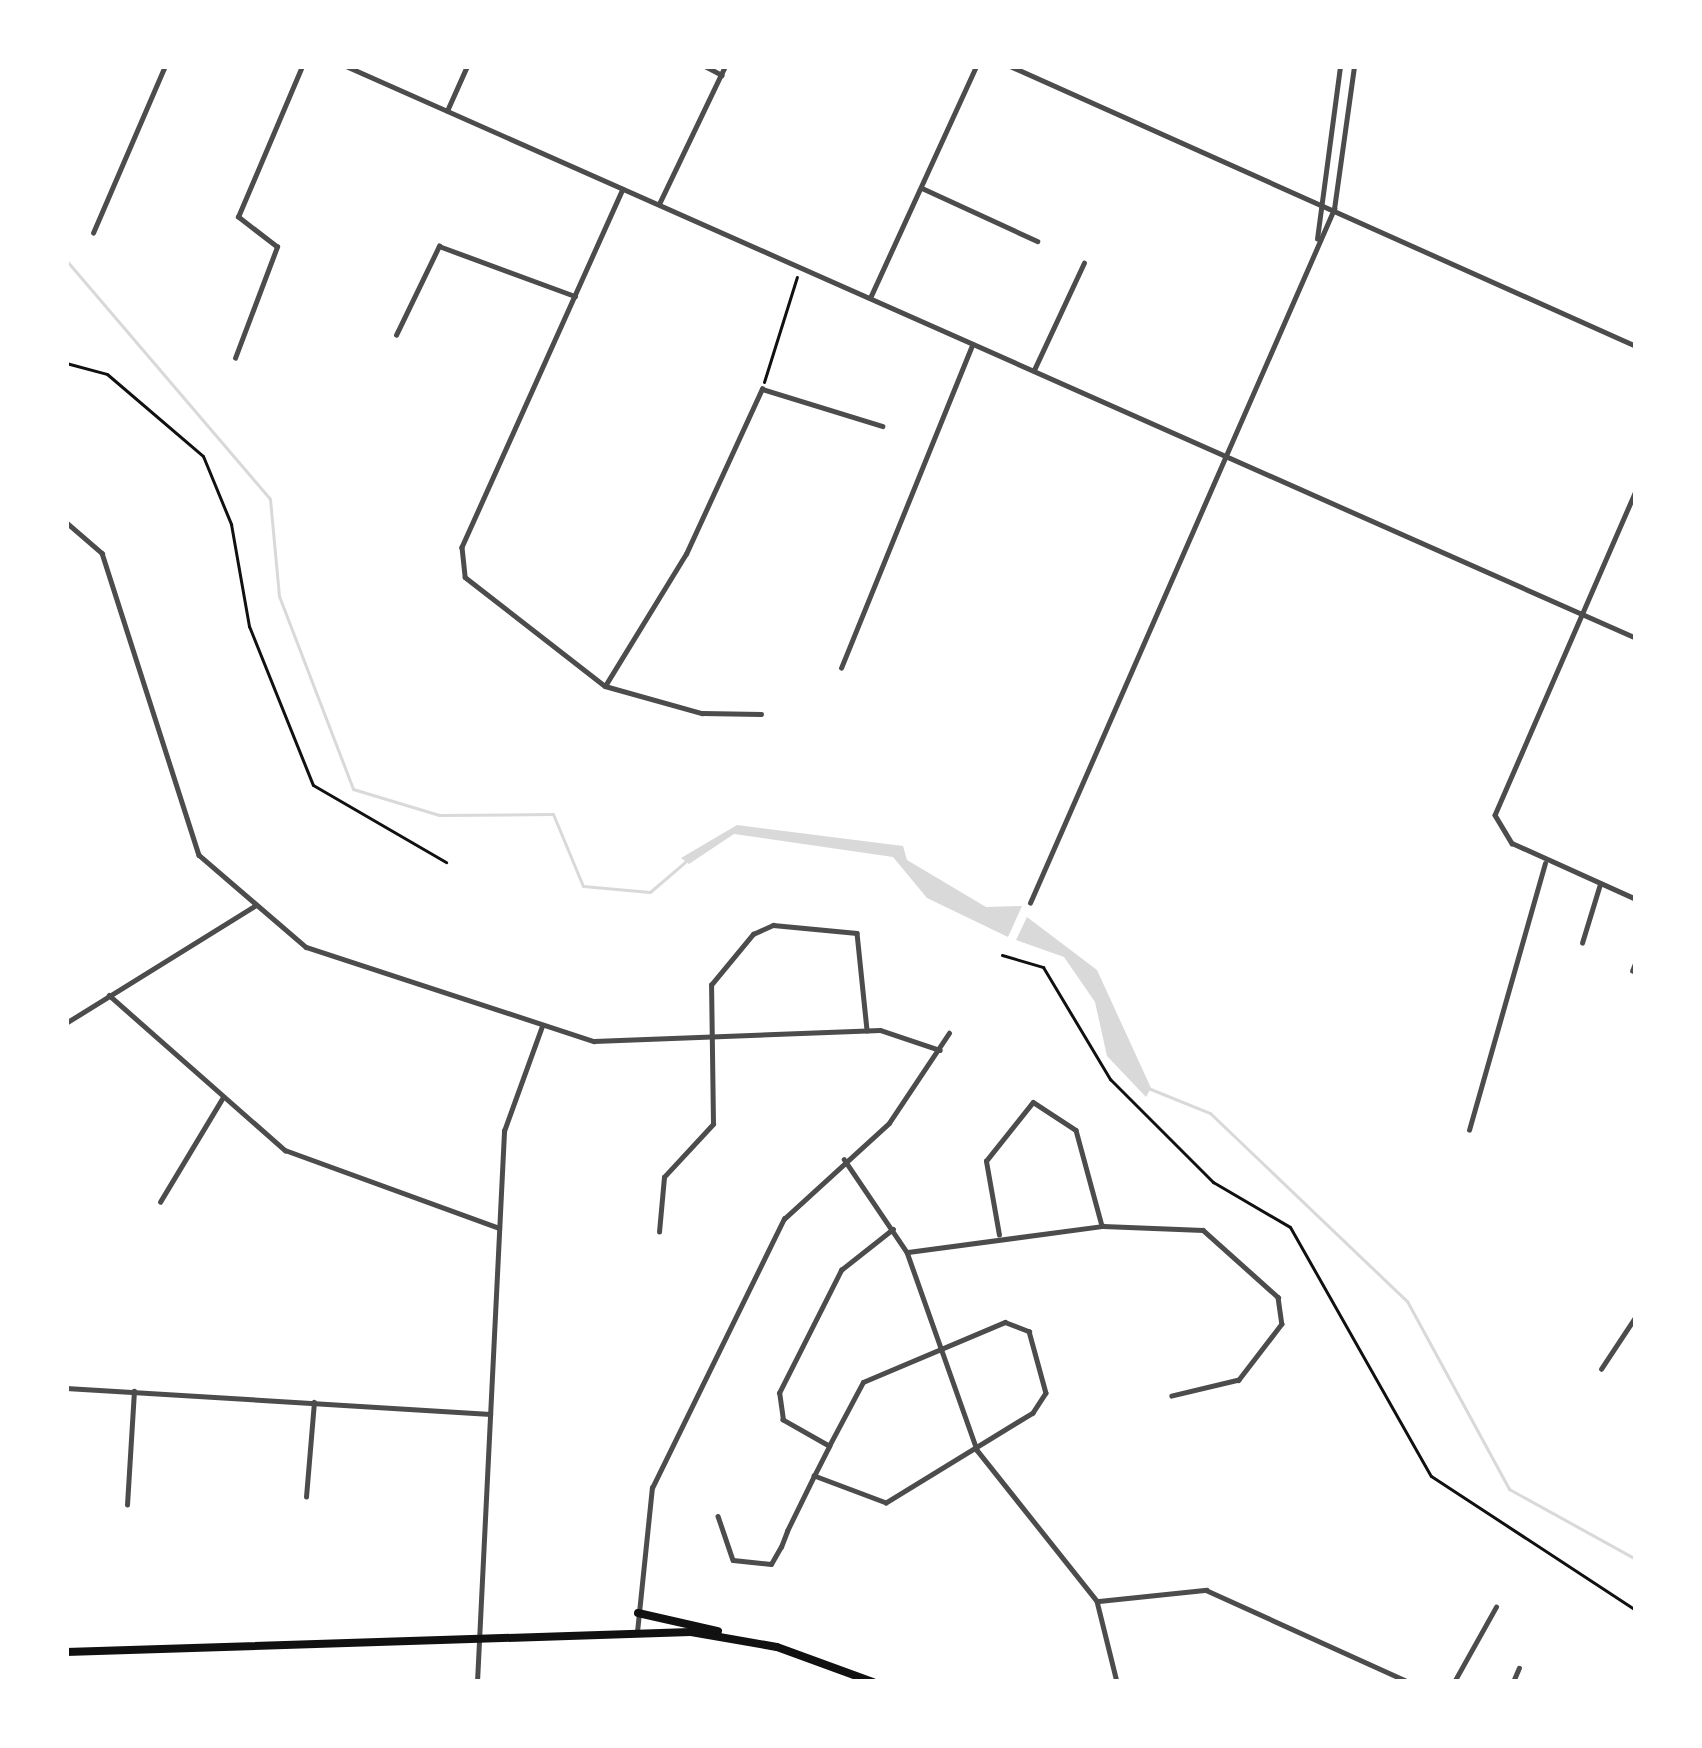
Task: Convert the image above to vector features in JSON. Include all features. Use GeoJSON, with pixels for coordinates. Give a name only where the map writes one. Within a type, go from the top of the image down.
{"type":"FeatureCollection","features":[{"type":"Feature","properties":{"kind":"main road"},"geometry":{"type":"LineString","coordinates":[[638,1612],[873,1682]]}},
{"type":"Feature","properties":{"kind":"main road"},"geometry":{"type":"LineString","coordinates":[[66,1652],[477,1645],[637,1634],[727,1636]]}},
{"type":"Feature","properties":{"kind":"street"},"geometry":{"type":"LineString","coordinates":[[93,233],[165,66]]}},
{"type":"Feature","properties":{"kind":"street"},"geometry":{"type":"LineString","coordinates":[[236,358],[277,247],[238,217],[302,66]]}},
{"type":"Feature","properties":{"kind":"street"},"geometry":{"type":"LineString","coordinates":[[346,66],[1636,638]]}},
{"type":"Feature","properties":{"kind":"street"},"geometry":{"type":"LineString","coordinates":[[447,111],[467,66]]}},
{"type":"Feature","properties":{"kind":"street"},"geometry":{"type":"LineString","coordinates":[[705,66],[722,75]]}},
{"type":"Feature","properties":{"kind":"street"},"geometry":{"type":"LineString","coordinates":[[659,204],[725,66]]}},
{"type":"Feature","properties":{"kind":"street"},"geometry":{"type":"LineString","coordinates":[[871,298],[976,66]]}},
{"type":"Feature","properties":{"kind":"street"},"geometry":{"type":"LineString","coordinates":[[1010,66],[1636,346]]}},
{"type":"Feature","properties":{"kind":"street"},"geometry":{"type":"LineString","coordinates":[[1030,903],[1334,209],[1354,69],[1340,67],[1317,240]]}},
{"type":"Feature","properties":{"kind":"street"},"geometry":{"type":"LineString","coordinates":[[921,188],[1037,241]]}},
{"type":"Feature","properties":{"kind":"street"},"geometry":{"type":"LineString","coordinates":[[623,190],[458,563],[605,686],[701,713],[761,714]]}},
{"type":"Feature","properties":{"kind":"street"},"geometry":{"type":"LineString","coordinates":[[396,335],[440,246],[574,296]]}},
{"type":"Feature","properties":{"kind":"street"},"geometry":{"type":"LineString","coordinates":[[1034,370],[1084,263]]}},
{"type":"Feature","properties":{"kind":"street"},"geometry":{"type":"LineString","coordinates":[[841,668],[973,343]]}},
{"type":"Feature","properties":{"kind":"street"},"geometry":{"type":"LineString","coordinates":[[605,686],[686,554],[762,389],[882,426]]}},
{"type":"Feature","properties":{"kind":"street"},"geometry":{"type":"LineString","coordinates":[[1636,491],[1495,815],[1502,837],[1545,862],[1636,899]]}},
{"type":"Feature","properties":{"kind":"street"},"geometry":{"type":"LineString","coordinates":[[66,522],[102,553],[199,855],[255,906],[318,953],[542,1026],[626,1045],[867,1030],[940,1050]]}},
{"type":"Feature","properties":{"kind":"street"},"geometry":{"type":"LineString","coordinates":[[1469,1130],[1545,862]]}},
{"type":"Feature","properties":{"kind":"street"},"geometry":{"type":"LineString","coordinates":[[1582,943],[1600,884]]}},
{"type":"Feature","properties":{"kind":"street"},"geometry":{"type":"LineString","coordinates":[[66,1023],[255,906]]}},
{"type":"Feature","properties":{"kind":"street"},"geometry":{"type":"LineString","coordinates":[[659,1232],[664,1177],[712,1124],[710,1042],[715,977],[773,925],[862,937],[867,1030]]}},
{"type":"Feature","properties":{"kind":"street"},"geometry":{"type":"LineString","coordinates":[[1632,971],[1636,961]]}},
{"type":"Feature","properties":{"kind":"street"},"geometry":{"type":"LineString","coordinates":[[109,995],[305,1161],[499,1228]]}},
{"type":"Feature","properties":{"kind":"street"},"geometry":{"type":"LineString","coordinates":[[477,1682],[504,1131],[542,1026]]}},
{"type":"Feature","properties":{"kind":"street"},"geometry":{"type":"LineString","coordinates":[[637,1634],[642,1530],[662,1464],[784,1220],[916,1092],[949,1033]]}},
{"type":"Feature","properties":{"kind":"street"},"geometry":{"type":"LineString","coordinates":[[160,1202],[224,1097]]}},
{"type":"Feature","properties":{"kind":"street"},"geometry":{"type":"LineString","coordinates":[[999,1234],[986,1161],[1033,1102],[1076,1130],[1102,1226]]}},
{"type":"Feature","properties":{"kind":"street"},"geometry":{"type":"LineString","coordinates":[[844,1159],[907,1252],[977,1450],[1096,1601],[1117,1682]]}},
{"type":"Feature","properties":{"kind":"street"},"geometry":{"type":"LineString","coordinates":[[907,1252],[999,1234],[1102,1226],[1203,1230],[1282,1303],[1258,1367],[1172,1396]]}},
{"type":"Feature","properties":{"kind":"street"},"geometry":{"type":"LineString","coordinates":[[829,1446],[783,1420],[779,1393],[841,1270],[892,1229]]}},
{"type":"Feature","properties":{"kind":"street"},"geometry":{"type":"LineString","coordinates":[[1601,1369],[1636,1316]]}},
{"type":"Feature","properties":{"kind":"street"},"geometry":{"type":"LineString","coordinates":[[718,1516],[733,1560],[771,1564],[814,1476],[829,1446],[863,1382],[1005,1322],[1029,1331],[1045,1399],[977,1450],[886,1503],[814,1476]]}},
{"type":"Feature","properties":{"kind":"street"},"geometry":{"type":"LineString","coordinates":[[66,1388],[490,1414]]}},
{"type":"Feature","properties":{"kind":"street"},"geometry":{"type":"LineString","coordinates":[[128,1505],[134,1391]]}},
{"type":"Feature","properties":{"kind":"street"},"geometry":{"type":"LineString","coordinates":[[306,1497],[314,1402]]}},
{"type":"Feature","properties":{"kind":"street"},"geometry":{"type":"LineString","coordinates":[[1096,1601],[1206,1590],[1409,1682]]}},
{"type":"Feature","properties":{"kind":"street"},"geometry":{"type":"LineString","coordinates":[[1454,1682],[1496,1607]]}},
{"type":"Feature","properties":{"kind":"street"},"geometry":{"type":"LineString","coordinates":[[1513,1682],[1519,1668]]}},
{"type":"Feature","properties":{"kind":"path"},"geometry":{"type":"LineString","coordinates":[[762,389],[800,265]]}},
{"type":"Feature","properties":{"kind":"path"},"geometry":{"type":"LineString","coordinates":[[66,363],[107,374],[203,456],[230,524],[249,626],[313,784],[446,862]]}},
{"type":"Feature","properties":{"kind":"path"},"geometry":{"type":"LineString","coordinates":[[1003,955],[1043,967],[1110,1079],[1213,1182],[1290,1227],[1431,1476],[1636,1610]]}},
{"type":"Feature","properties":{"kind":"shaded area"},"geometry":{"type":"Polygon","coordinates":[[[737,825],[903,846],[907,860],[986,907],[1022,906],[1008,937],[927,898],[893,857],[734,834],[689,864],[681,858],[737,825]]]}},
{"type":"Feature","properties":{"kind":"shaded area"},"geometry":{"type":"Polygon","coordinates":[[[1027,917],[1097,970],[1151,1088],[1146,1097],[1107,1056],[1095,1002],[1064,957],[1016,940],[1027,917]]]}},
{"type":"Feature","properties":{"kind":"waterway"},"geometry":{"type":"LineString","coordinates":[[66,260],[270,499],[279,596],[353,789],[439,815],[553,814],[583,886],[650,892],[685,862]]}},
{"type":"Feature","properties":{"kind":"waterway"},"geometry":{"type":"LineString","coordinates":[[1148,1088],[1210,1113],[1407,1301],[1509,1489],[1636,1559]]}}]}
